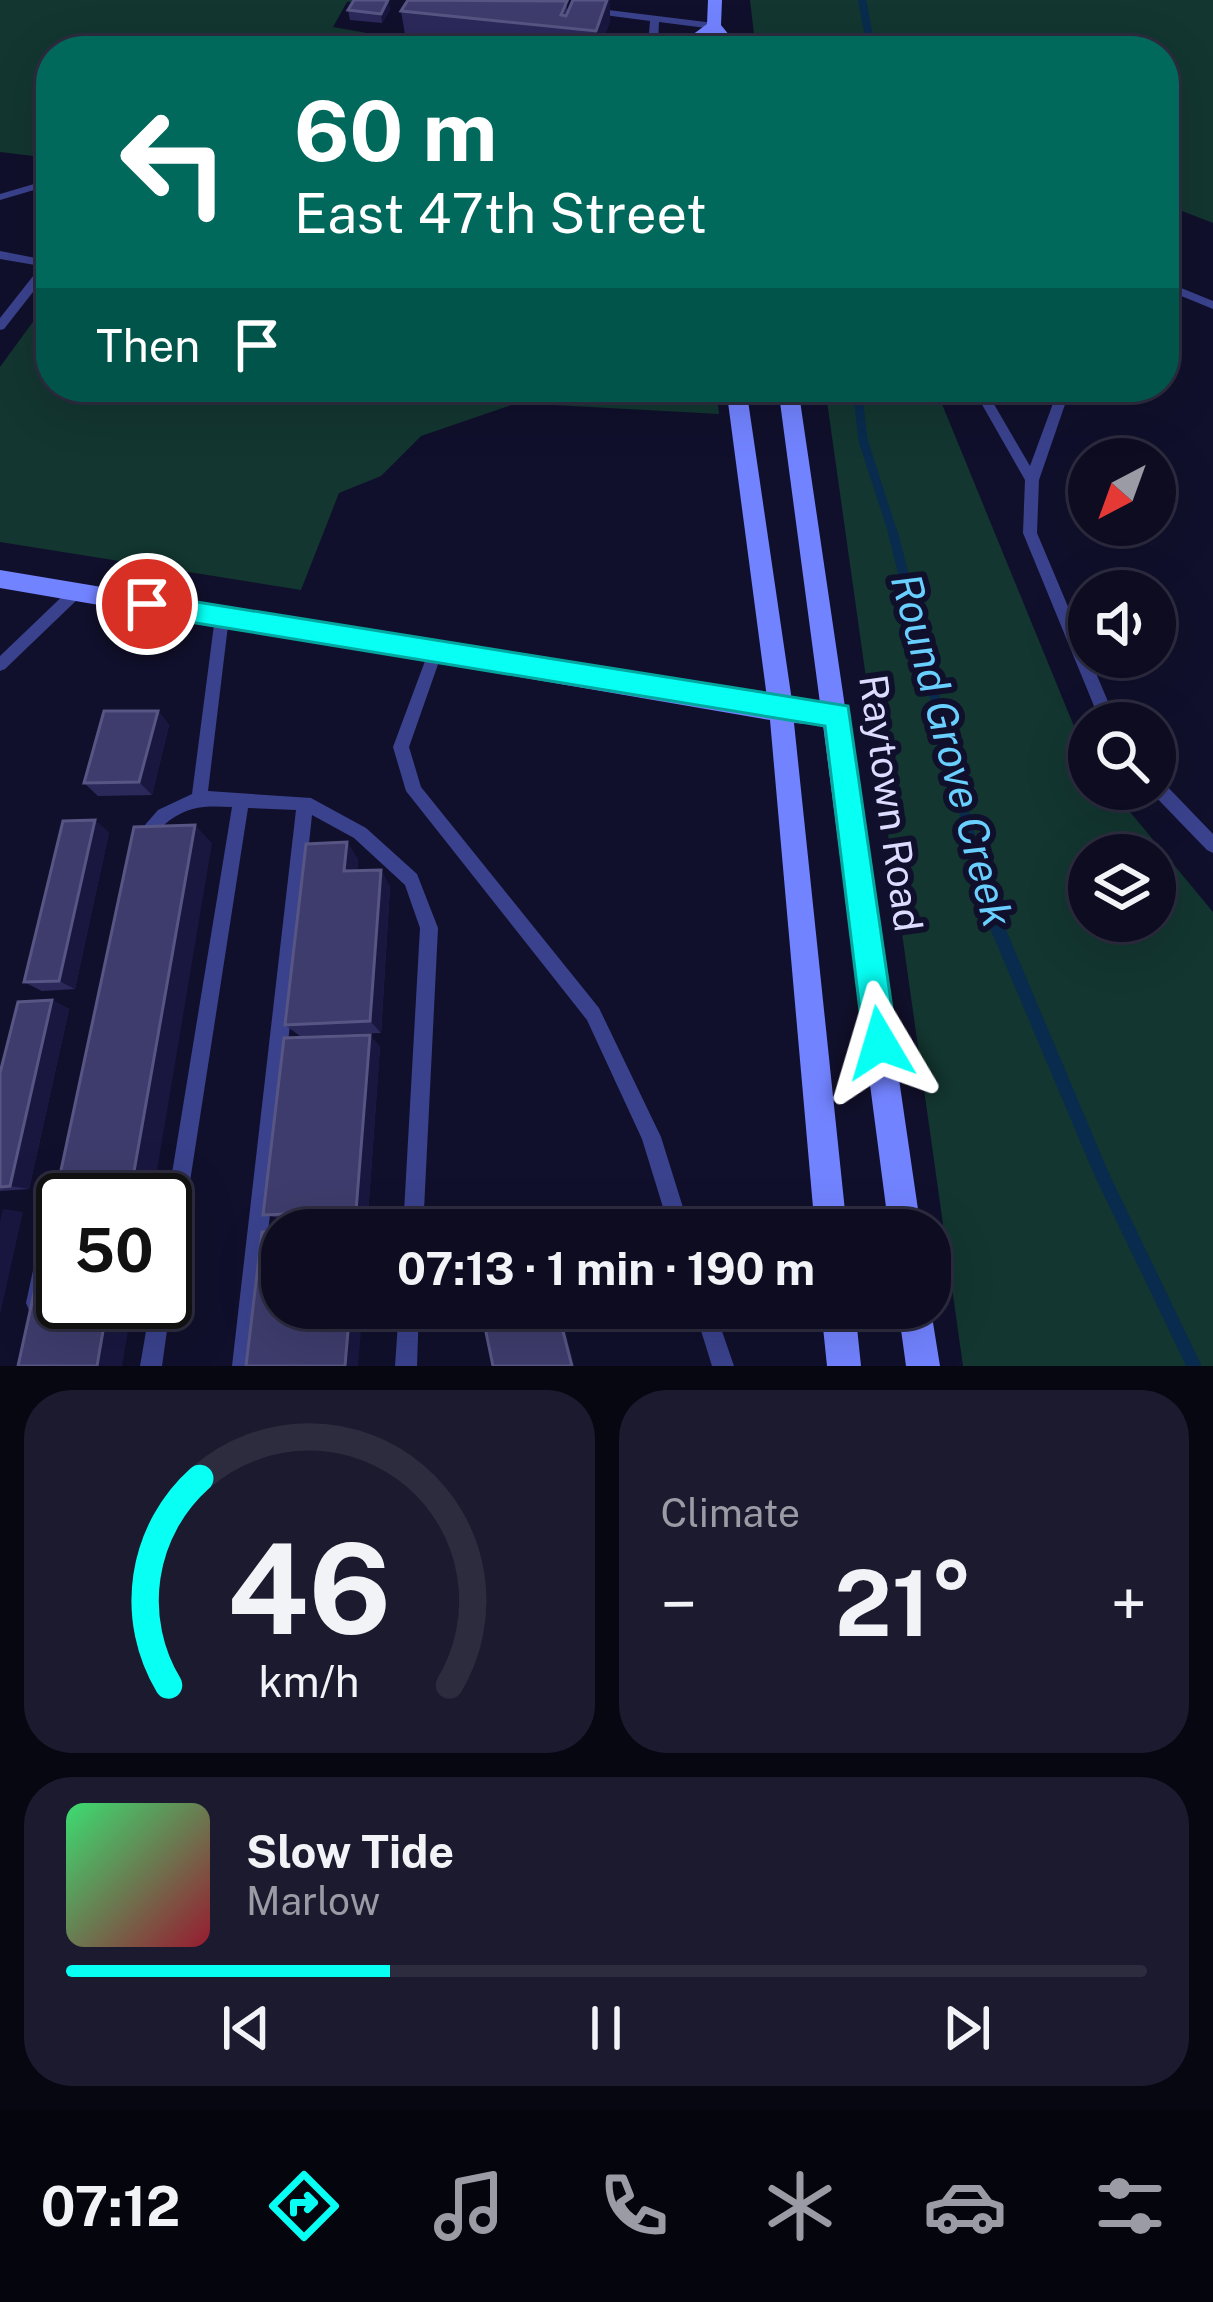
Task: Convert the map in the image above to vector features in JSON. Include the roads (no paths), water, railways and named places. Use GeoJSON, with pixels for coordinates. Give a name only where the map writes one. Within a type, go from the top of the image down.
{"type":"FeatureCollection","features":[{"type":"Feature","properties":{"kind":"main road"},"geometry":{"type":"LineString","coordinates":[[716,0],[714,26],[722,36]]}},
{"type":"Feature","properties":{"kind":"main road"},"geometry":{"type":"LineString","coordinates":[[700,36],[714,26]]}},
{"type":"Feature","properties":{"kind":"main road"},"geometry":{"type":"LineString","coordinates":[[738,402],[781,711],[829,1209]]}},
{"type":"Feature","properties":{"kind":"main road","name":"Raytown Road"},"geometry":{"type":"LineString","coordinates":[[790,402],[838,715],[902,1209]]}},
{"type":"Feature","properties":{"kind":"main road"},"geometry":{"type":"LineString","coordinates":[[0,579],[781,711],[838,715]]}},
{"type":"Feature","properties":{"kind":"main road"},"geometry":{"type":"LineString","coordinates":[[840,1329],[844,1366]]}},
{"type":"Feature","properties":{"kind":"main road"},"geometry":{"type":"LineString","coordinates":[[918,1329],[922,1366]]}},
{"type":"Feature","properties":{"kind":"lane"},"geometry":{"type":"LineString","coordinates":[[573,9],[714,26]]}},
{"type":"Feature","properties":{"kind":"lane"},"geometry":{"type":"LineString","coordinates":[[654,36],[655,18]]}},
{"type":"Feature","properties":{"kind":"lane"},"geometry":{"type":"LineString","coordinates":[[0,197],[36,186]]}},
{"type":"Feature","properties":{"kind":"lane"},"geometry":{"type":"LineString","coordinates":[[0,255],[36,260]]}},
{"type":"Feature","properties":{"kind":"lane"},"geometry":{"type":"LineString","coordinates":[[0,326],[36,280]]}},
{"type":"Feature","properties":{"kind":"lane"},"geometry":{"type":"LineString","coordinates":[[1179,291],[1213,305]]}},
{"type":"Feature","properties":{"kind":"lane"},"geometry":{"type":"LineString","coordinates":[[987,402],[1032,480]]}},
{"type":"Feature","properties":{"kind":"lane"},"geometry":{"type":"LineString","coordinates":[[1060,402],[1032,480],[1030,533],[1100,702]]}},
{"type":"Feature","properties":{"kind":"lane"},"geometry":{"type":"LineString","coordinates":[[0,665],[76,592]]}},
{"type":"Feature","properties":{"kind":"lane"},"geometry":{"type":"LineString","coordinates":[[199,798],[222,617]]}},
{"type":"Feature","properties":{"kind":"lane"},"geometry":{"type":"LineString","coordinates":[[435,653],[401,747],[414,791],[592,1014],[651,1137],[673,1209]]}},
{"type":"Feature","properties":{"kind":"lane"},"geometry":{"type":"LineString","coordinates":[[130,868],[135,845],[164,815],[199,798],[305,803],[360,832],[411,880],[429,928],[414,1209]]}},
{"type":"Feature","properties":{"kind":"lane"},"geometry":{"type":"LineString","coordinates":[[182,1173],[242,800]]}},
{"type":"Feature","properties":{"kind":"lane"},"geometry":{"type":"LineString","coordinates":[[243,1366],[305,803]]}},
{"type":"Feature","properties":{"kind":"lane"},"geometry":{"type":"LineString","coordinates":[[1176,807],[1213,845]]}},
{"type":"Feature","properties":{"kind":"lane"},"geometry":{"type":"LineString","coordinates":[[32,1321],[36,1302]]}},
{"type":"Feature","properties":{"kind":"lane"},"geometry":{"type":"LineString","coordinates":[[151,1366],[157,1329]]}},
{"type":"Feature","properties":{"kind":"lane"},"geometry":{"type":"LineString","coordinates":[[406,1366],[408,1329]]}},
{"type":"Feature","properties":{"kind":"lane"},"geometry":{"type":"LineString","coordinates":[[711,1329],[723,1366]]}},
{"type":"Feature","properties":{"kind":"waterway","name":"Round Grove Creek"},"geometry":{"type":"LineString","coordinates":[[862,0],[869,36]]}},
{"type":"Feature","properties":{"kind":"waterway","name":"Round Grove Creek"},"geometry":{"type":"LineString","coordinates":[[859,402],[863,440],[894,536]]}},
{"type":"Feature","properties":{"kind":"waterway","name":"Round Grove Creek"},"geometry":{"type":"LineString","coordinates":[[893,533],[988,904]]}},
{"type":"Feature","properties":{"kind":"waterway","name":"Round Grove Creek"},"geometry":{"type":"LineString","coordinates":[[988,904],[1102,1175],[1194,1366]]}}]}
